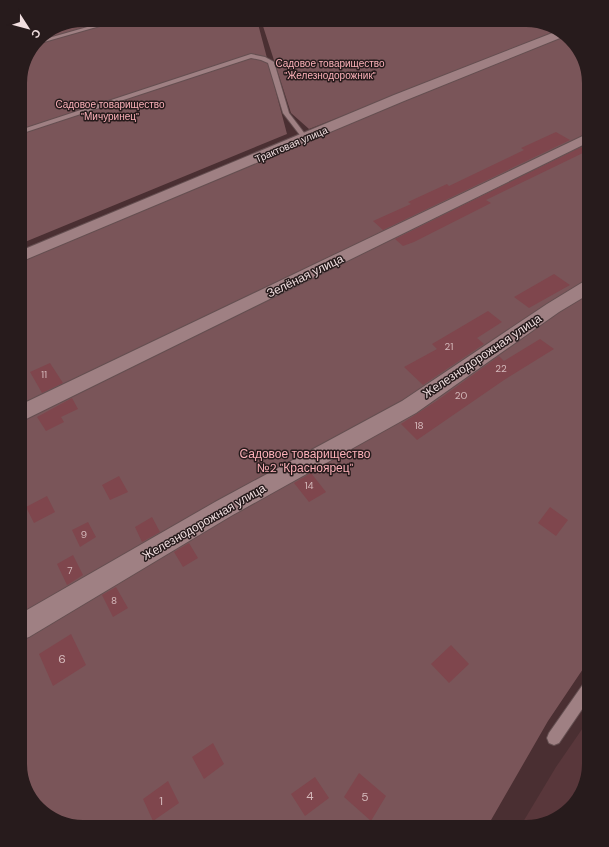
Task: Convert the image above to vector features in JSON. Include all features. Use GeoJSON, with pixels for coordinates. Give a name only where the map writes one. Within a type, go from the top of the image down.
{"type":"FeatureCollection","features":[{"type":"Feature","properties":{"kind":"street","name":"Трактовая улица"},"geometry":{"type":"LineString","coordinates":[[27,254],[399,98],[556,35]]}},
{"type":"Feature","properties":{"kind":"street","name":"Зелёная улица"},"geometry":{"type":"LineString","coordinates":[[27,411],[582,140]]}},
{"type":"Feature","properties":{"kind":"street","name":"Железнодорожная улица"},"geometry":{"type":"LineString","coordinates":[[27,624],[224,509],[409,407],[553,308],[582,290]]}},
{"type":"Feature","properties":{"kind":"lane"},"geometry":{"type":"LineString","coordinates":[[48,40],[94,27]]}},
{"type":"Feature","properties":{"kind":"lane"},"geometry":{"type":"LineString","coordinates":[[27,130],[250,56],[263,58],[271,62],[286,113],[305,138]]}},
{"type":"Feature","properties":{"kind":"lane"},"geometry":{"type":"LineString","coordinates":[[554,738],[582,698]]}},
{"type":"Feature","properties":{"kind":"shaded area"},"geometry":{"type":"Polygon","coordinates":[[[582,729],[582,772],[575,792],[566,804],[554,813],[534,820],[524,820],[556,767],[582,729]]]}},
{"type":"Feature","properties":{"kind":"green space","name":"Садовое товарищество \"Мичуринец\""},"geometry":{"type":"Polygon","coordinates":[[[82,27],[259,27],[287,134],[27,241],[27,79],[31,61],[39,48],[48,48],[48,39],[61,31],[82,27]]]}},
{"type":"Feature","properties":{"kind":"green space","name":"Садовое товарищество \"Железнодорожник\""},"geometry":{"type":"Polygon","coordinates":[[[263,27],[530,27],[553,34],[309,129],[291,113],[263,27]]]}},
{"type":"Feature","properties":{"kind":"green space","name":"Садовое товарищество №2 \"Красноярец\""},"geometry":{"type":"Polygon","coordinates":[[[560,38],[571,49],[578,61],[582,75],[582,670],[548,721],[491,820],[79,820],[55,813],[38,798],[31,786],[27,772],[27,258],[387,106],[560,38]]]}},
{"type":"Feature","properties":{"kind":"building"},"geometry":{"type":"Polygon","coordinates":[[[556,132],[570,140],[383,230],[373,221],[411,204],[408,202],[447,184],[449,186],[524,150],[521,148],[556,132]]]}},
{"type":"Feature","properties":{"kind":"building"},"geometry":{"type":"Polygon","coordinates":[[[582,148],[582,153],[486,200],[491,203],[414,242],[403,246],[395,239],[582,148]]]}},
{"type":"Feature","properties":{"kind":"building"},"geometry":{"type":"Polygon","coordinates":[[[554,274],[570,285],[529,308],[514,297],[554,274]]]}},
{"type":"Feature","properties":{"kind":"building"},"geometry":{"type":"Polygon","coordinates":[[[488,311],[502,322],[477,338],[484,344],[423,385],[404,367],[437,349],[432,344],[488,311]]]}},
{"type":"Feature","properties":{"kind":"building"},"geometry":{"type":"Polygon","coordinates":[[[540,339],[554,349],[504,380],[417,440],[401,424],[438,400],[499,356],[504,361],[540,339]]]}},
{"type":"Feature","properties":{"kind":"building"},"geometry":{"type":"Polygon","coordinates":[[[50,363],[63,383],[42,393],[30,372],[50,363]]]}},
{"type":"Feature","properties":{"kind":"building"},"geometry":{"type":"Polygon","coordinates":[[[72,398],[78,409],[61,417],[64,422],[46,431],[37,417],[72,398]]]}},
{"type":"Feature","properties":{"kind":"building"},"geometry":{"type":"Polygon","coordinates":[[[311,473],[326,492],[309,502],[294,483],[311,473]]]}},
{"type":"Feature","properties":{"kind":"building"},"geometry":{"type":"Polygon","coordinates":[[[119,476],[128,492],[110,500],[102,485],[119,476]]]}},
{"type":"Feature","properties":{"kind":"building"},"geometry":{"type":"Polygon","coordinates":[[[47,496],[55,512],[34,523],[27,506],[47,496]]]}},
{"type":"Feature","properties":{"kind":"building"},"geometry":{"type":"Polygon","coordinates":[[[550,507],[568,520],[556,536],[538,523],[550,507]]]}},
{"type":"Feature","properties":{"kind":"building"},"geometry":{"type":"Polygon","coordinates":[[[152,517],[160,532],[142,542],[135,527],[152,517]]]}},
{"type":"Feature","properties":{"kind":"building"},"geometry":{"type":"Polygon","coordinates":[[[88,522],[96,537],[80,547],[72,530],[88,522]]]}},
{"type":"Feature","properties":{"kind":"building"},"geometry":{"type":"Polygon","coordinates":[[[189,543],[198,558],[183,567],[174,552],[189,543]]]}},
{"type":"Feature","properties":{"kind":"building"},"geometry":{"type":"Polygon","coordinates":[[[73,555],[83,575],[67,585],[57,564],[73,555]]]}},
{"type":"Feature","properties":{"kind":"building"},"geometry":{"type":"Polygon","coordinates":[[[116,587],[128,608],[113,617],[102,595],[116,587]]]}},
{"type":"Feature","properties":{"kind":"building"},"geometry":{"type":"Polygon","coordinates":[[[71,634],[86,665],[53,686],[39,654],[71,634]]]}},
{"type":"Feature","properties":{"kind":"building"},"geometry":{"type":"Polygon","coordinates":[[[451,645],[469,664],[449,683],[431,664],[451,645]]]}},
{"type":"Feature","properties":{"kind":"building"},"geometry":{"type":"Polygon","coordinates":[[[213,743],[224,764],[204,779],[192,757],[213,743]]]}},
{"type":"Feature","properties":{"kind":"building"},"geometry":{"type":"Polygon","coordinates":[[[359,773],[386,796],[372,820],[344,797],[359,773]]]}},
{"type":"Feature","properties":{"kind":"building"},"geometry":{"type":"Polygon","coordinates":[[[315,777],[329,798],[305,816],[291,794],[315,777]]]}},
{"type":"Feature","properties":{"kind":"building"},"geometry":{"type":"Polygon","coordinates":[[[168,781],[179,803],[153,820],[143,799],[168,781]]]}}]}
